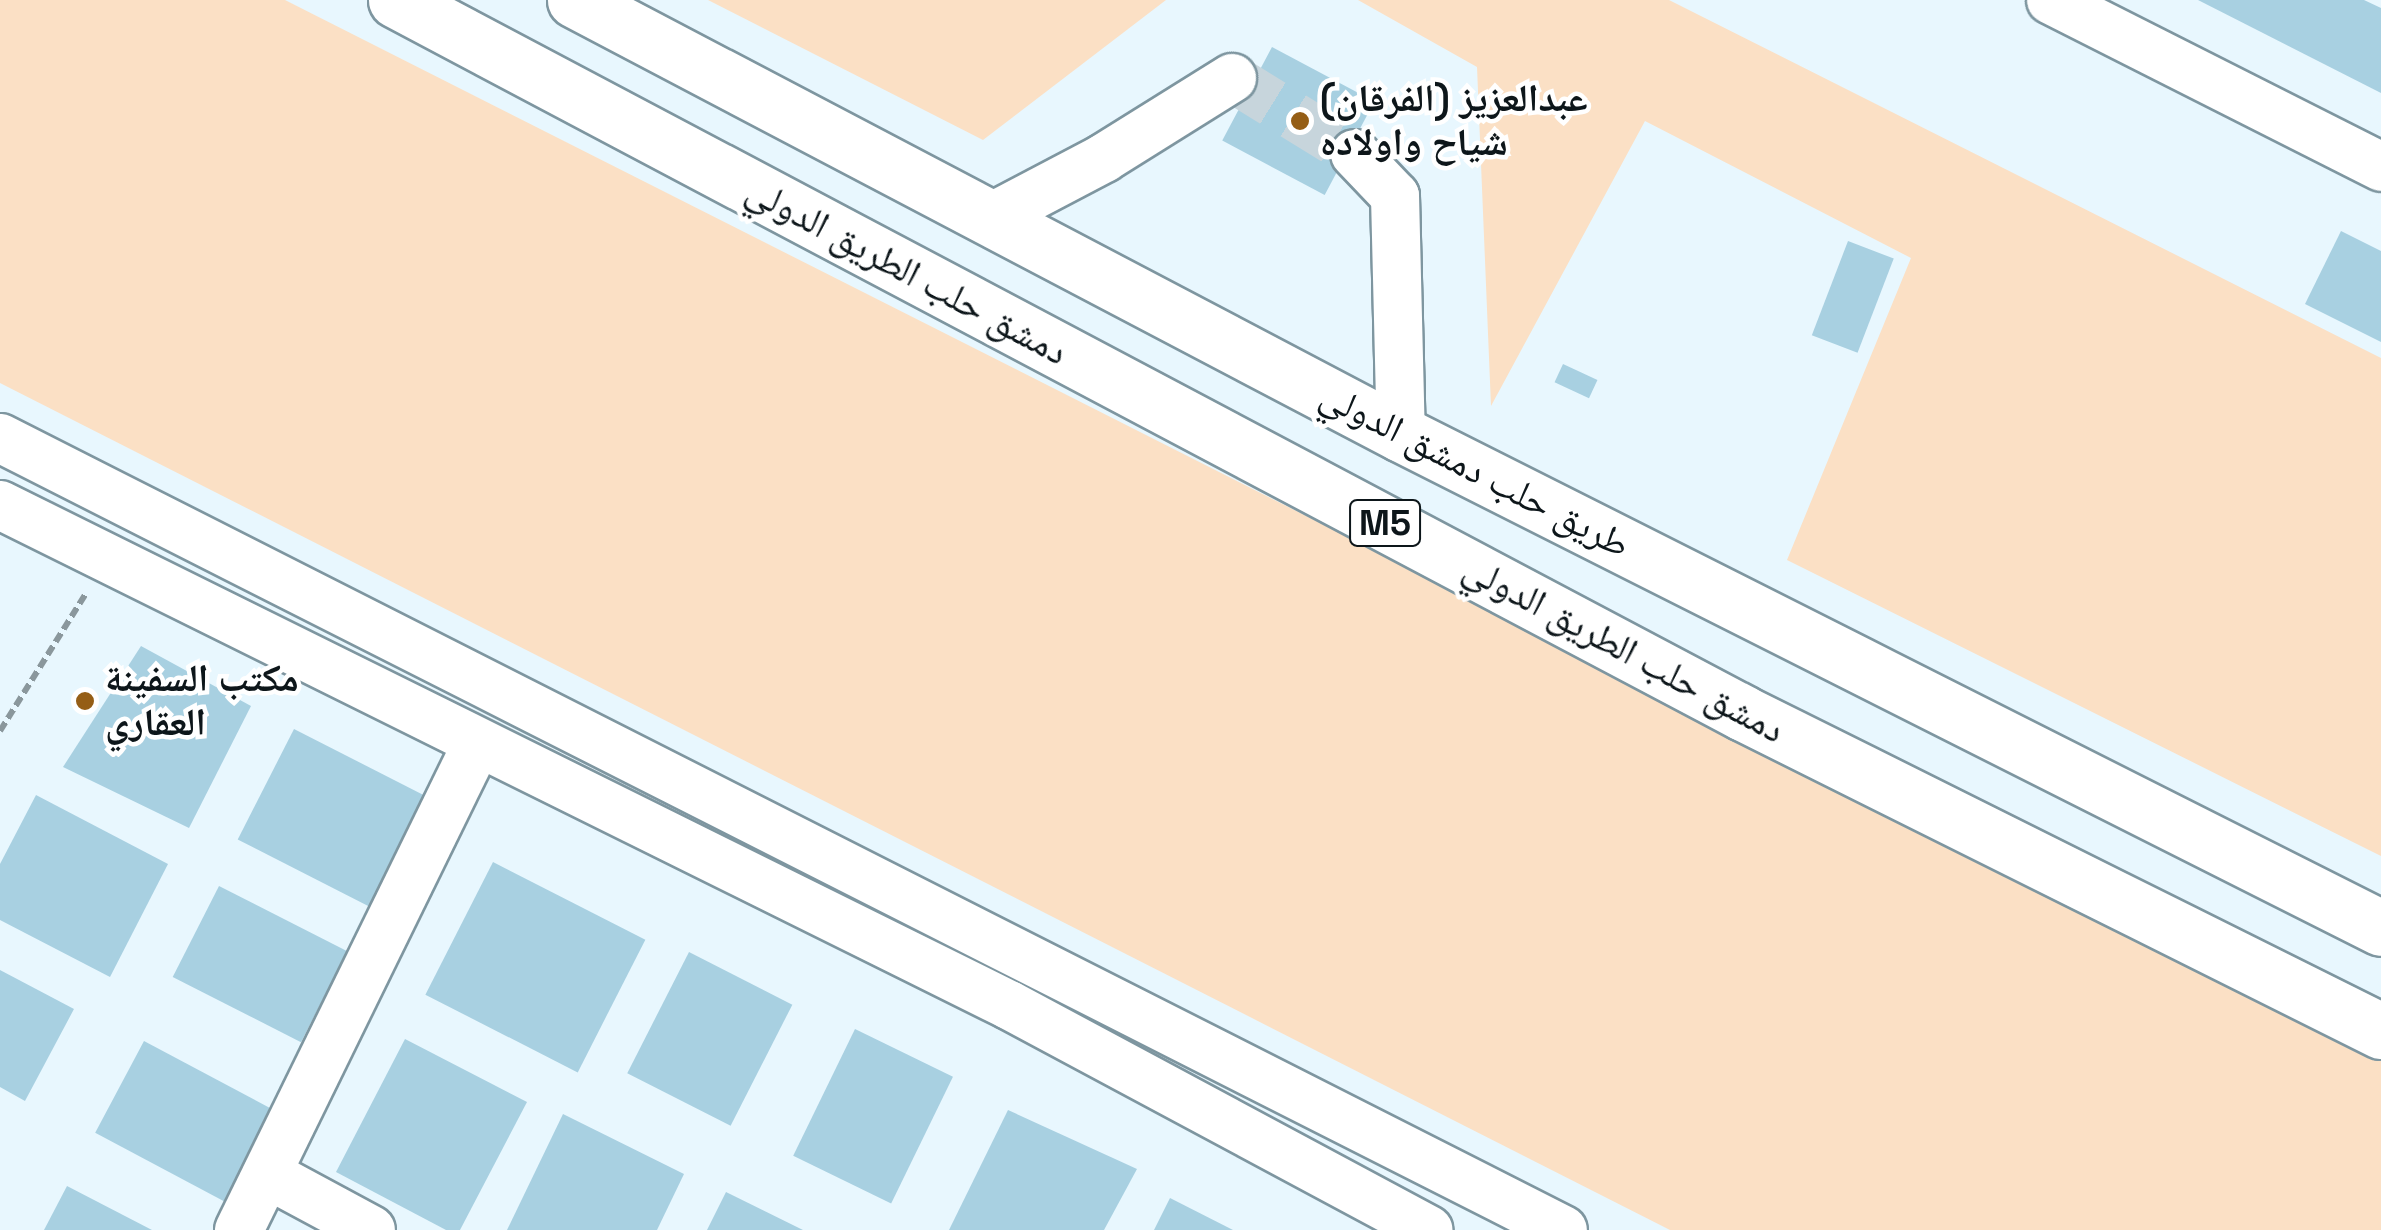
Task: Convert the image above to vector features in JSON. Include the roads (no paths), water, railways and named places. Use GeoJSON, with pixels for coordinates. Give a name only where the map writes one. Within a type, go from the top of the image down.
{"type":"FeatureCollection","features":[{"type":"Feature","properties":{"kind":"highway","name":"دمشق حلب الطريق الدولي"},"geometry":{"type":"LineString","coordinates":[[396,0],[1743,713],[2381,1032]]}},
{"type":"Feature","properties":{"kind":"highway","name":"طريق حلب دمشق الدولي"},"geometry":{"type":"LineString","coordinates":[[575,0],[1401,434],[2381,928]]}},
{"type":"Feature","properties":{"kind":"street"},"geometry":{"type":"LineString","coordinates":[[2050,0],[2381,167]]}},
{"type":"Feature","properties":{"kind":"street"},"geometry":{"type":"LineString","coordinates":[[988,219],[1104,158],[1232,78]]}},
{"type":"Feature","properties":{"kind":"street"},"geometry":{"type":"LineString","coordinates":[[1356,154],[1395,196],[1401,434]]}},
{"type":"Feature","properties":{"kind":"street"},"geometry":{"type":"LineString","coordinates":[[2,442],[1563,1230]]}},
{"type":"Feature","properties":{"kind":"street"},"geometry":{"type":"LineString","coordinates":[[0,504],[1008,1005],[1428,1230]]}},
{"type":"Feature","properties":{"kind":"street"},"geometry":{"type":"LineString","coordinates":[[239,1230],[477,744]]}},
{"type":"Feature","properties":{"kind":"street"},"geometry":{"type":"LineString","coordinates":[[266,1174],[371,1230]]}},
{"type":"Feature","properties":{"kind":"tunnel"},"geometry":{"type":"LineString","coordinates":[[1232,78],[1355,154]]}},
{"type":"Feature","properties":{"kind":"place","name":"(الفرقان) عبدالعزيز شياح واولاده"},"geometry":{"type":"Point","coordinates":[1300,121]}},
{"type":"Feature","properties":{"kind":"place","name":"مكتب السفينة العقاري"},"geometry":{"type":"Point","coordinates":[85,701]}}]}
